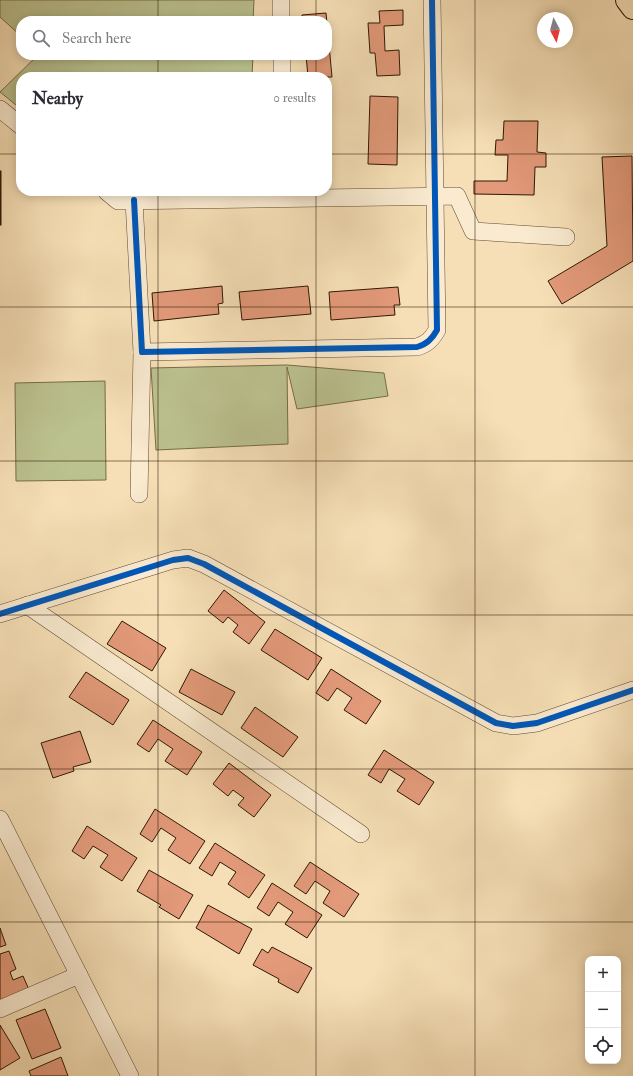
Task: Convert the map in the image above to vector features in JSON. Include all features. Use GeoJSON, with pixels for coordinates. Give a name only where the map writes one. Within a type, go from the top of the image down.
{"type":"FeatureCollection","features":[{"type":"Feature","properties":{"kind":"highway"},"geometry":{"type":"LineString","coordinates":[[627,0],[633,8]]}},
{"type":"Feature","properties":{"kind":"street"},"geometry":{"type":"LineString","coordinates":[[280,0],[281,16]]}},
{"type":"Feature","properties":{"kind":"street"},"geometry":{"type":"LineString","coordinates":[[142,352],[417,348],[425,345],[431,340],[437,330],[432,0]]}},
{"type":"Feature","properties":{"kind":"street"},"geometry":{"type":"LineString","coordinates":[[282,60],[282,72]]}},
{"type":"Feature","properties":{"kind":"street"},"geometry":{"type":"LineString","coordinates":[[0,109],[16,122]]}},
{"type":"Feature","properties":{"kind":"street"},"geometry":{"type":"LineString","coordinates":[[332,195],[457,196],[473,231],[566,237]]}},
{"type":"Feature","properties":{"kind":"street"},"geometry":{"type":"LineString","coordinates":[[113,196],[118,200],[235,196]]}},
{"type":"Feature","properties":{"kind":"street"},"geometry":{"type":"LineString","coordinates":[[134,200],[142,352],[139,494]]}},
{"type":"Feature","properties":{"kind":"street"},"geometry":{"type":"LineString","coordinates":[[0,614],[173,560],[188,558],[204,564],[496,723],[513,726],[537,723],[633,690]]}},
{"type":"Feature","properties":{"kind":"street"},"geometry":{"type":"LineString","coordinates":[[27,605],[361,834]]}},
{"type":"Feature","properties":{"kind":"street"},"geometry":{"type":"LineString","coordinates":[[0,819],[130,1076]]}},
{"type":"Feature","properties":{"kind":"street"},"geometry":{"type":"LineString","coordinates":[[0,1009],[78,975]]}},
{"type":"Feature","properties":{"kind":"green space"},"geometry":{"type":"Polygon","coordinates":[[[0,0],[254,0],[253,16],[16,16],[16,31],[0,17],[0,0]]]}},
{"type":"Feature","properties":{"kind":"green space"},"geometry":{"type":"Polygon","coordinates":[[[33,60],[253,60],[252,72],[21,72],[33,60]]]}},
{"type":"Feature","properties":{"kind":"green space"},"geometry":{"type":"Polygon","coordinates":[[[16,76],[16,105],[0,92],[16,76]]]}},
{"type":"Feature","properties":{"kind":"green space"},"geometry":{"type":"Polygon","coordinates":[[[287,365],[384,373],[388,396],[297,409],[287,367],[288,444],[156,450],[151,368],[287,365]]]}},
{"type":"Feature","properties":{"kind":"green space"},"geometry":{"type":"Polygon","coordinates":[[[105,381],[106,480],[16,481],[15,383],[105,381]]]}},
{"type":"Feature","properties":{"kind":"building"},"geometry":{"type":"Polygon","coordinates":[[[403,10],[403,25],[384,26],[385,51],[399,50],[400,75],[377,76],[375,53],[370,53],[368,23],[380,23],[379,11],[403,10]]]}},
{"type":"Feature","properties":{"kind":"building"},"geometry":{"type":"Polygon","coordinates":[[[326,13],[326,16],[302,16],[326,13]]]}},
{"type":"Feature","properties":{"kind":"building"},"geometry":{"type":"Polygon","coordinates":[[[306,60],[330,60],[332,72],[308,72],[306,60]]]}},
{"type":"Feature","properties":{"kind":"building"},"geometry":{"type":"Polygon","coordinates":[[[370,96],[398,97],[397,165],[368,164],[370,96]]]}},
{"type":"Feature","properties":{"kind":"building"},"geometry":{"type":"Polygon","coordinates":[[[504,121],[538,121],[537,152],[546,153],[546,167],[535,167],[534,195],[474,194],[474,181],[507,181],[508,155],[495,155],[496,140],[503,140],[504,121]]]}},
{"type":"Feature","properties":{"kind":"building"},"geometry":{"type":"Polygon","coordinates":[[[632,156],[633,261],[562,304],[548,281],[607,246],[602,157],[632,156]]]}},
{"type":"Feature","properties":{"kind":"building"},"geometry":{"type":"Polygon","coordinates":[[[1,171],[1,225],[0,225],[1,171]]]}},
{"type":"Feature","properties":{"kind":"building"},"geometry":{"type":"Polygon","coordinates":[[[222,286],[223,303],[218,304],[219,314],[154,321],[152,293],[222,286]]]}},
{"type":"Feature","properties":{"kind":"building"},"geometry":{"type":"Polygon","coordinates":[[[308,286],[311,314],[242,320],[239,292],[308,286]]]}},
{"type":"Feature","properties":{"kind":"building"},"geometry":{"type":"Polygon","coordinates":[[[398,287],[400,305],[394,305],[395,315],[331,320],[329,292],[398,287]]]}},
{"type":"Feature","properties":{"kind":"building"},"geometry":{"type":"Polygon","coordinates":[[[224,590],[265,622],[249,644],[233,632],[238,625],[228,617],[223,623],[208,611],[224,590]]]}},
{"type":"Feature","properties":{"kind":"building"},"geometry":{"type":"Polygon","coordinates":[[[122,621],[166,648],[152,671],[107,644],[122,621]]]}},
{"type":"Feature","properties":{"kind":"building"},"geometry":{"type":"Polygon","coordinates":[[[275,629],[322,658],[308,680],[261,650],[275,629]]]}},
{"type":"Feature","properties":{"kind":"building"},"geometry":{"type":"Polygon","coordinates":[[[191,669],[235,692],[222,715],[179,692],[191,669]]]}},
{"type":"Feature","properties":{"kind":"building"},"geometry":{"type":"Polygon","coordinates":[[[331,669],[381,701],[366,724],[344,710],[352,698],[337,688],[328,701],[316,693],[331,669]]]}},
{"type":"Feature","properties":{"kind":"building"},"geometry":{"type":"Polygon","coordinates":[[[86,672],[129,700],[113,725],[69,697],[86,672]]]}},
{"type":"Feature","properties":{"kind":"building"},"geometry":{"type":"Polygon","coordinates":[[[255,707],[298,737],[283,757],[241,728],[255,707]]]}},
{"type":"Feature","properties":{"kind":"building"},"geometry":{"type":"Polygon","coordinates":[[[153,720],[202,752],[187,775],[165,761],[173,749],[158,739],[149,752],[137,744],[153,720]]]}},
{"type":"Feature","properties":{"kind":"building"},"geometry":{"type":"Polygon","coordinates":[[[80,731],[91,762],[73,767],[74,771],[53,778],[41,743],[80,731]]]}},
{"type":"Feature","properties":{"kind":"building"},"geometry":{"type":"Polygon","coordinates":[[[384,750],[434,782],[419,805],[397,791],[405,779],[389,769],[381,783],[368,775],[384,750]]]}},
{"type":"Feature","properties":{"kind":"building"},"geometry":{"type":"Polygon","coordinates":[[[229,763],[271,795],[254,817],[238,805],[244,798],[233,790],[228,796],[213,784],[229,763]]]}},
{"type":"Feature","properties":{"kind":"building"},"geometry":{"type":"Polygon","coordinates":[[[155,809],[205,841],[190,864],[168,850],[176,838],[161,828],[152,842],[140,834],[155,809]]]}},
{"type":"Feature","properties":{"kind":"building"},"geometry":{"type":"Polygon","coordinates":[[[87,826],[137,858],[122,881],[100,867],[108,855],[93,846],[84,859],[72,851],[87,826]]]}},
{"type":"Feature","properties":{"kind":"building"},"geometry":{"type":"Polygon","coordinates":[[[215,843],[265,875],[249,898],[228,884],[236,872],[220,862],[212,876],[199,868],[215,843]]]}},
{"type":"Feature","properties":{"kind":"building"},"geometry":{"type":"Polygon","coordinates":[[[310,862],[359,894],[344,917],[323,903],[330,891],[315,881],[306,894],[294,886],[310,862]]]}},
{"type":"Feature","properties":{"kind":"building"},"geometry":{"type":"Polygon","coordinates":[[[149,870],[193,895],[179,919],[159,907],[161,905],[137,891],[149,870]]]}},
{"type":"Feature","properties":{"kind":"building"},"geometry":{"type":"Polygon","coordinates":[[[272,883],[322,915],[307,938],[285,924],[293,912],[278,902],[269,916],[257,908],[272,883]]]}},
{"type":"Feature","properties":{"kind":"building"},"geometry":{"type":"Polygon","coordinates":[[[208,905],[252,929],[239,954],[196,928],[208,905]]]}},
{"type":"Feature","properties":{"kind":"building"},"geometry":{"type":"Polygon","coordinates":[[[0,928],[6,945],[0,947],[0,928]]]}},
{"type":"Feature","properties":{"kind":"building"},"geometry":{"type":"Polygon","coordinates":[[[272,947],[312,968],[298,993],[278,982],[279,979],[253,965],[262,949],[268,953],[272,947]]]}},
{"type":"Feature","properties":{"kind":"building"},"geometry":{"type":"Polygon","coordinates":[[[9,951],[16,969],[10,972],[13,980],[23,976],[30,992],[0,1004],[0,954],[9,951]]]}},
{"type":"Feature","properties":{"kind":"building"},"geometry":{"type":"Polygon","coordinates":[[[45,1009],[61,1048],[32,1059],[16,1020],[45,1009]]]}},
{"type":"Feature","properties":{"kind":"building"},"geometry":{"type":"Polygon","coordinates":[[[0,1025],[20,1058],[0,1070],[0,1025]]]}},
{"type":"Feature","properties":{"kind":"building"},"geometry":{"type":"Polygon","coordinates":[[[61,1057],[68,1076],[31,1076],[29,1071],[61,1057]]]}},
{"type":"Feature","properties":{"kind":"cycle path"},"geometry":{"type":"LineString","coordinates":[[134,200],[142,352],[417,347],[426,343],[431,339],[437,330],[432,0]]}},
{"type":"Feature","properties":{"kind":"cycle path"},"geometry":{"type":"LineString","coordinates":[[0,614],[173,560],[188,558],[204,564],[496,723],[513,726],[537,723],[633,690]]}}]}
